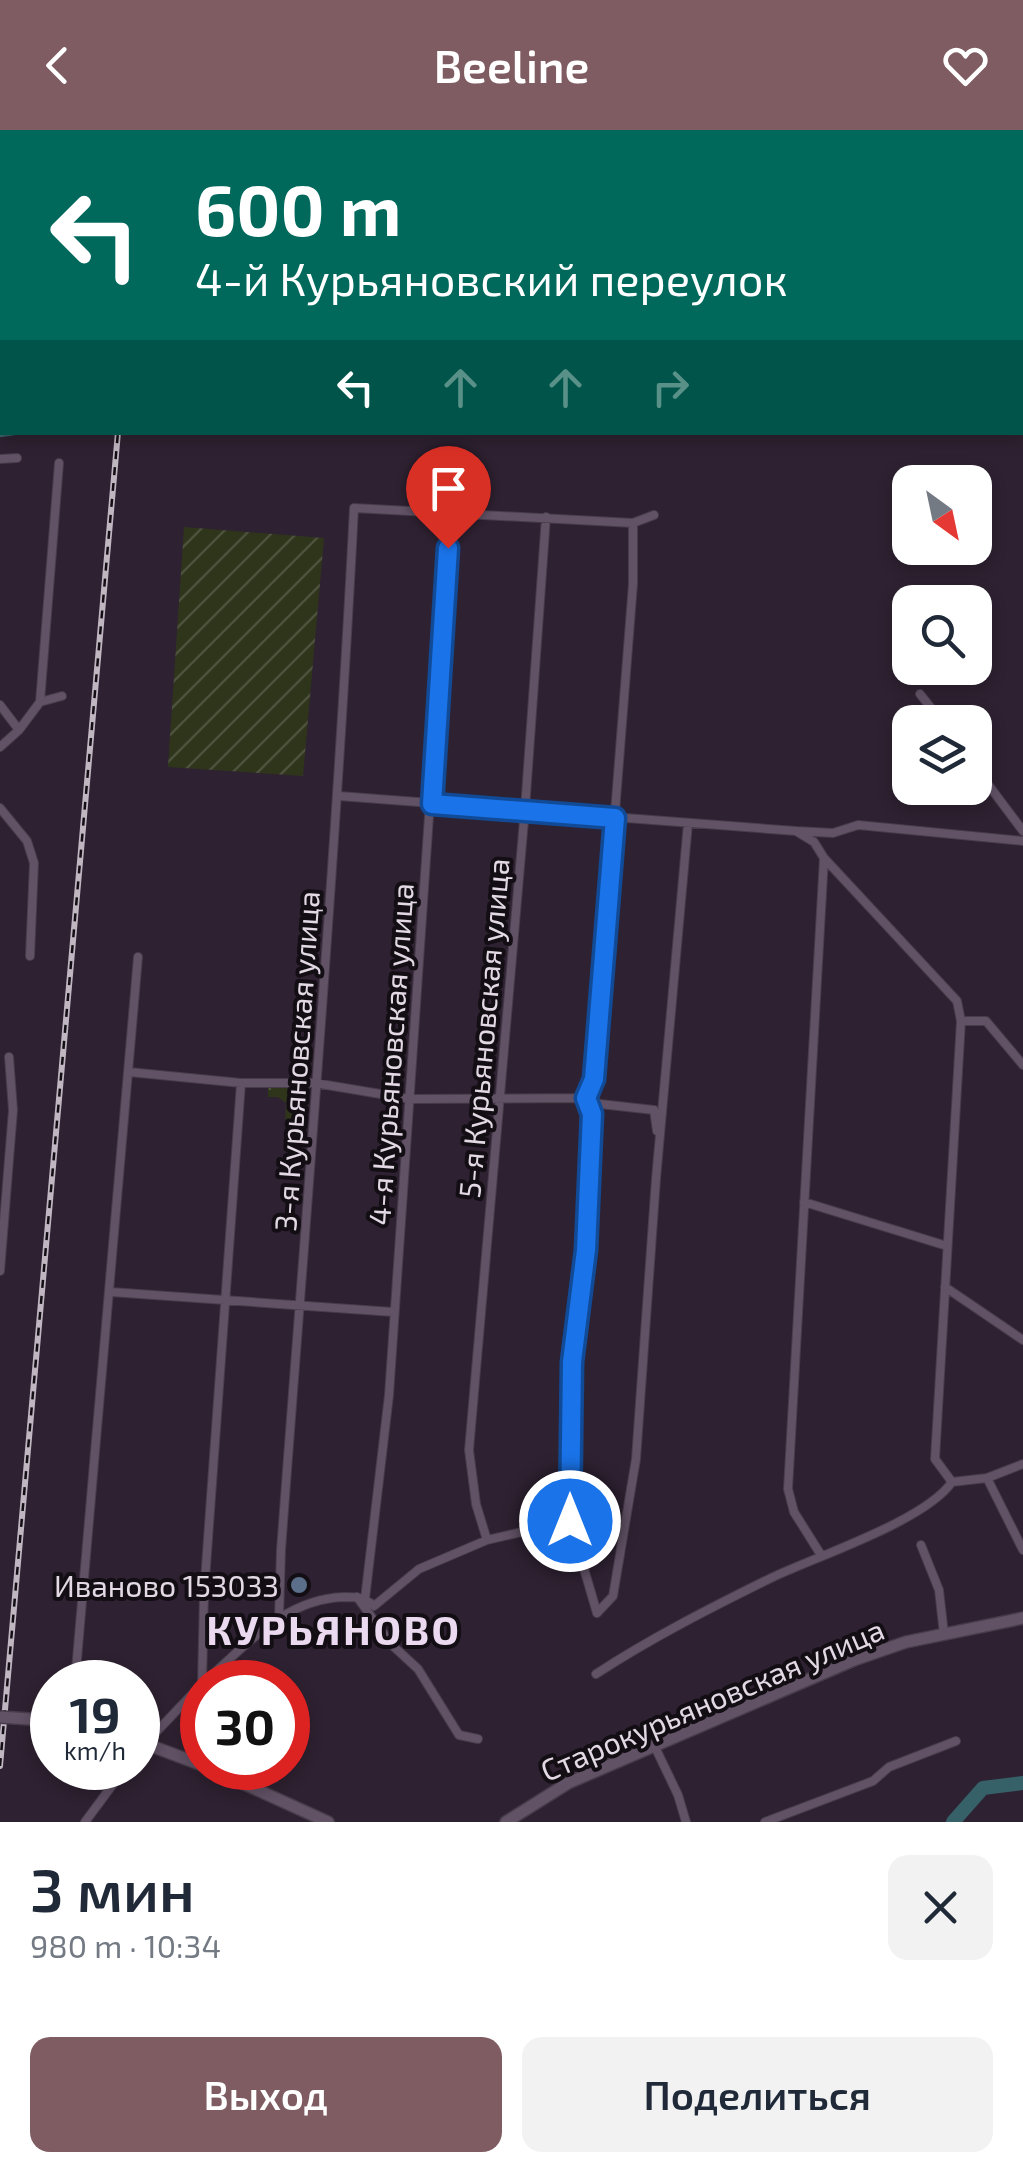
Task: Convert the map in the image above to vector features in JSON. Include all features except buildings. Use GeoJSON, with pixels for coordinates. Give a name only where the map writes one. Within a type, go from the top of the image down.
{"type":"FeatureCollection","features":[{"type":"Feature","properties":{"kind":"main road","name":"Старокурьяновская улица"},"geometry":{"type":"LineString","coordinates":[[506,1822],[568,1784],[854,1660],[906,1642],[1023,1621]]}},
{"type":"Feature","properties":{"kind":"main road"},"geometry":{"type":"LineString","coordinates":[[0,1716],[30,1719]]}},
{"type":"Feature","properties":{"kind":"main road"},"geometry":{"type":"LineString","coordinates":[[258,1790],[328,1822]]}},
{"type":"Feature","properties":{"kind":"street"},"geometry":{"type":"LineString","coordinates":[[0,459],[17,458]]}},
{"type":"Feature","properties":{"kind":"street"},"geometry":{"type":"LineString","coordinates":[[0,748],[40,702],[59,463]]}},
{"type":"Feature","properties":{"kind":"street","name":"3-я Курьяновская улица"},"geometry":{"type":"LineString","coordinates":[[279,1618],[315,1083],[340,796],[354,508],[450,512]]}},
{"type":"Feature","properties":{"kind":"street"},"geometry":{"type":"LineString","coordinates":[[450,512],[633,523],[654,514]]}},
{"type":"Feature","properties":{"kind":"street","name":"4-я Курьяновская улица"},"geometry":{"type":"LineString","coordinates":[[361,1598],[389,1394],[450,512]]}},
{"type":"Feature","properties":{"kind":"street","name":"5-я Курьяновская улица"},"geometry":{"type":"LineString","coordinates":[[487,1540],[476,1504],[469,1450],[546,517]]}},
{"type":"Feature","properties":{"kind":"street"},"geometry":{"type":"LineString","coordinates":[[633,523],[633,584],[594,1079],[586,1098],[592,1114],[586,1250],[572,1362],[570,1521],[597,1613],[613,1596],[634,1476],[684,823]]}},
{"type":"Feature","properties":{"kind":"street"},"geometry":{"type":"LineString","coordinates":[[920,694],[929,705]]}},
{"type":"Feature","properties":{"kind":"street"},"geometry":{"type":"LineString","coordinates":[[40,702],[62,696]]}},
{"type":"Feature","properties":{"kind":"street"},"geometry":{"type":"LineString","coordinates":[[0,706],[19,730]]}},
{"type":"Feature","properties":{"kind":"street"},"geometry":{"type":"LineString","coordinates":[[992,789],[1023,830]]}},
{"type":"Feature","properties":{"kind":"street"},"geometry":{"type":"LineString","coordinates":[[340,796],[796,831],[834,832],[858,825],[1023,841]]}},
{"type":"Feature","properties":{"kind":"street"},"geometry":{"type":"LineString","coordinates":[[0,808],[27,841],[34,863],[30,956]]}},
{"type":"Feature","properties":{"kind":"street"},"geometry":{"type":"LineString","coordinates":[[796,831],[814,842],[824,858],[957,1001],[962,1021],[934,1459],[952,1482]]}},
{"type":"Feature","properties":{"kind":"street"},"geometry":{"type":"LineString","coordinates":[[821,1555],[794,1512],[788,1489],[824,858]]}},
{"type":"Feature","properties":{"kind":"street"},"geometry":{"type":"LineString","coordinates":[[77,1660],[138,957]]}},
{"type":"Feature","properties":{"kind":"street"},"geometry":{"type":"LineString","coordinates":[[962,1021],[986,1021],[1023,1065]]}},
{"type":"Feature","properties":{"kind":"street"},"geometry":{"type":"LineString","coordinates":[[0,1271],[13,1110],[9,1056]]}},
{"type":"Feature","properties":{"kind":"street"},"geometry":{"type":"LineString","coordinates":[[129,1072],[241,1083],[315,1083],[410,1099],[586,1098],[600,1104],[654,1110],[659,1148]]}},
{"type":"Feature","properties":{"kind":"street"},"geometry":{"type":"LineString","coordinates":[[0,1084],[11,1081]]}},
{"type":"Feature","properties":{"kind":"street"},"geometry":{"type":"LineString","coordinates":[[203,1660],[204,1594],[241,1083]]}},
{"type":"Feature","properties":{"kind":"street"},"geometry":{"type":"LineString","coordinates":[[804,1202],[947,1246]]}},
{"type":"Feature","properties":{"kind":"street"},"geometry":{"type":"LineString","coordinates":[[944,1287],[1023,1340]]}},
{"type":"Feature","properties":{"kind":"street"},"geometry":{"type":"LineString","coordinates":[[111,1292],[393,1312]]}},
{"type":"Feature","properties":{"kind":"street"},"geometry":{"type":"LineString","coordinates":[[596,1674],[752,1588],[942,1497],[952,1482],[987,1478],[1023,1464]]}},
{"type":"Feature","properties":{"kind":"street"},"geometry":{"type":"LineString","coordinates":[[987,1478],[1023,1550]]}},
{"type":"Feature","properties":{"kind":"street"},"geometry":{"type":"LineString","coordinates":[[231,1660],[279,1618],[316,1598],[361,1598],[374,1606],[419,1568],[487,1540],[570,1521]]}},
{"type":"Feature","properties":{"kind":"street"},"geometry":{"type":"LineString","coordinates":[[921,1545],[939,1590],[944,1634]]}},
{"type":"Feature","properties":{"kind":"street"},"geometry":{"type":"LineString","coordinates":[[361,1598],[392,1645],[418,1669],[459,1735],[478,1739]]}},
{"type":"Feature","properties":{"kind":"street"},"geometry":{"type":"LineString","coordinates":[[160,1726],[180,1706]]}},
{"type":"Feature","properties":{"kind":"street"},"geometry":{"type":"LineString","coordinates":[[764,1822],[873,1781],[889,1767],[956,1742]]}},
{"type":"Feature","properties":{"kind":"street"},"geometry":{"type":"LineString","coordinates":[[655,1747],[686,1822]]}},
{"type":"Feature","properties":{"kind":"street"},"geometry":{"type":"LineString","coordinates":[[84,1822],[108,1790]]}},
{"type":"Feature","properties":{"kind":"green space"},"geometry":{"type":"Polygon","coordinates":[[[184,527],[324,538],[303,776],[168,767],[184,527]]]}},
{"type":"Feature","properties":{"kind":"green space"},"geometry":{"type":"Polygon","coordinates":[[[268,1086],[307,1087],[306,1126],[285,1125],[286,1103],[278,1097],[268,1097],[268,1086]]]}},
{"type":"Feature","properties":{"kind":"waterway"},"geometry":{"type":"LineString","coordinates":[[0,436],[7,435]]}},
{"type":"Feature","properties":{"kind":"waterway"},"geometry":{"type":"LineString","coordinates":[[953,1822],[983,1788],[1023,1783]]}},
{"type":"Feature","properties":{"kind":"railway"},"geometry":{"type":"LineString","coordinates":[[0,1766],[118,435]]}},
{"type":"Feature","properties":{"kind":"place","name":"Иваново 153033"},"geometry":{"type":"Point","coordinates":[299,1585]}},
{"type":"Feature","properties":{"kind":"district","name":"КУРЬЯНОВО"},"geometry":{"type":"Point","coordinates":[334,1629]}},
{"type":"Feature","properties":{"kind":"route"},"geometry":{"type":"LineString","coordinates":[[448,548],[432,804],[615,818],[594,1079],[586,1098],[592,1114],[586,1250],[572,1362],[570,1521]]}}]}
